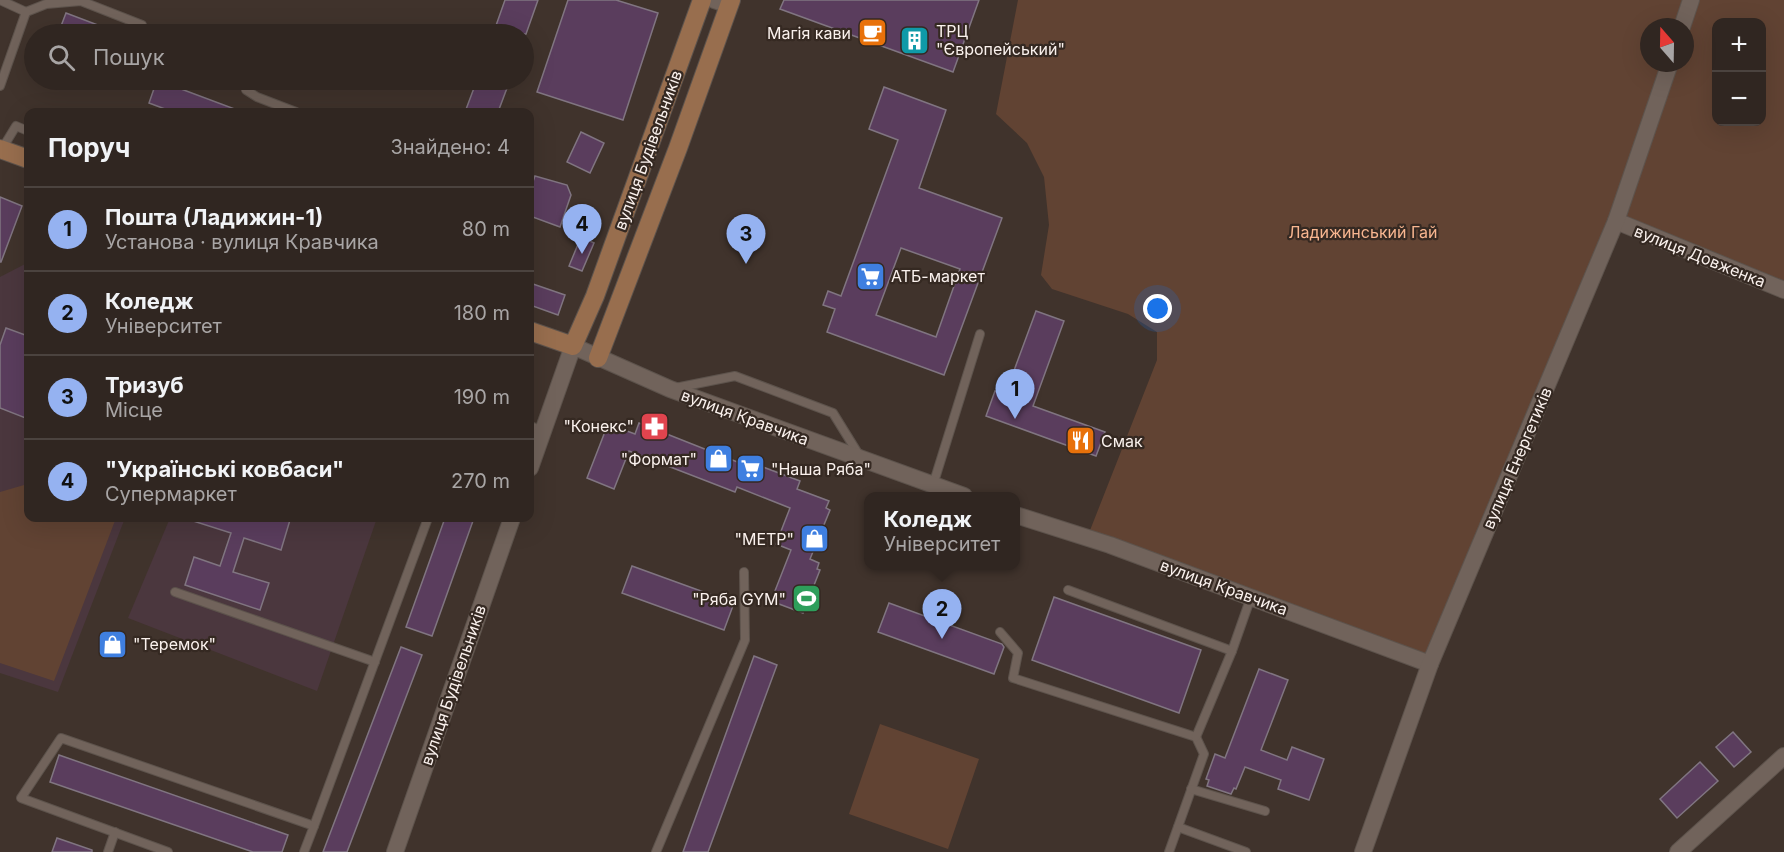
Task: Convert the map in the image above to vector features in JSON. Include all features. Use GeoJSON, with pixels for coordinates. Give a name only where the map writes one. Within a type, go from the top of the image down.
{"type":"FeatureCollection","features":[{"type":"Feature","properties":{"kind":"street","name":"вулиця Будівельників"},"geometry":{"type":"LineString","coordinates":[[536,428],[596,296],[702,0]]}},
{"type":"Feature","properties":{"kind":"street"},"geometry":{"type":"LineString","coordinates":[[1685,18],[1691,0]]}},
{"type":"Feature","properties":{"kind":"street"},"geometry":{"type":"LineString","coordinates":[[598,358],[678,148],[724,2]]}},
{"type":"Feature","properties":{"kind":"street","name":"вулиця Енергетиків"},"geometry":{"type":"LineString","coordinates":[[1363,852],[1430,664],[1616,221],[1667,72]]}},
{"type":"Feature","properties":{"kind":"street"},"geometry":{"type":"LineString","coordinates":[[1,149],[24,158]]}},
{"type":"Feature","properties":{"kind":"street","name":"вулиця Довженка"},"geometry":{"type":"LineString","coordinates":[[1616,221],[1784,290]]}},
{"type":"Feature","properties":{"kind":"street","name":"вулиця Кравчика"},"geometry":{"type":"LineString","coordinates":[[534,332],[573,346],[670,389],[862,461],[953,492]]}},
{"type":"Feature","properties":{"kind":"street","name":"вулиця Кравчика"},"geometry":{"type":"LineString","coordinates":[[1020,515],[1110,545],[1430,664]]}},
{"type":"Feature","properties":{"kind":"street","name":"вулиця Будівельників"},"geometry":{"type":"LineString","coordinates":[[395,852],[511,522]]}},
{"type":"Feature","properties":{"kind":"street"},"geometry":{"type":"LineString","coordinates":[[1678,852],[1784,756]]}},
{"type":"Feature","properties":{"kind":"lane"},"geometry":{"type":"LineString","coordinates":[[0,0],[26,12],[46,4],[81,1],[139,24]]}},
{"type":"Feature","properties":{"kind":"lane"},"geometry":{"type":"LineString","coordinates":[[0,86],[26,12]]}},
{"type":"Feature","properties":{"kind":"lane"},"geometry":{"type":"LineString","coordinates":[[246,90],[257,97],[286,108]]}},
{"type":"Feature","properties":{"kind":"lane"},"geometry":{"type":"LineString","coordinates":[[1,149],[16,126],[24,129]]}},
{"type":"Feature","properties":{"kind":"lane"},"geometry":{"type":"LineString","coordinates":[[933,485],[980,334]]}},
{"type":"Feature","properties":{"kind":"lane"},"geometry":{"type":"LineString","coordinates":[[670,389],[735,376],[833,413],[862,461]]}},
{"type":"Feature","properties":{"kind":"lane"},"geometry":{"type":"LineString","coordinates":[[304,852],[427,522]]}},
{"type":"Feature","properties":{"kind":"lane"},"geometry":{"type":"LineString","coordinates":[[656,852],[746,640],[744,572]]}},
{"type":"Feature","properties":{"kind":"lane"},"geometry":{"type":"LineString","coordinates":[[1068,590],[1232,651]]}},
{"type":"Feature","properties":{"kind":"lane"},"geometry":{"type":"LineString","coordinates":[[175,592],[375,662]]}},
{"type":"Feature","properties":{"kind":"lane"},"geometry":{"type":"LineString","coordinates":[[1196,737],[1232,651],[1251,597]]}},
{"type":"Feature","properties":{"kind":"lane"},"geometry":{"type":"LineString","coordinates":[[1000,632],[1018,653],[1013,678],[1196,737],[1204,754],[1169,852]]}},
{"type":"Feature","properties":{"kind":"lane"},"geometry":{"type":"LineString","coordinates":[[168,852],[21,798],[61,738],[314,826]]}},
{"type":"Feature","properties":{"kind":"lane"},"geometry":{"type":"LineString","coordinates":[[1191,789],[1265,811]]}},
{"type":"Feature","properties":{"kind":"lane"},"geometry":{"type":"LineString","coordinates":[[1178,827],[1246,852]]}},
{"type":"Feature","properties":{"kind":"lane"},"geometry":{"type":"LineString","coordinates":[[108,852],[115,832]]}},
{"type":"Feature","properties":{"kind":"shaded area"},"geometry":{"type":"Polygon","coordinates":[[[24,265],[24,522],[123,522],[58,692],[0,673],[0,277],[24,265]]]}},
{"type":"Feature","properties":{"kind":"shaded area"},"geometry":{"type":"Polygon","coordinates":[[[168,522],[376,522],[317,691],[128,618],[168,522]]]}},
{"type":"Feature","properties":{"kind":"green space","name":"Ладижинський Гай"},"geometry":{"type":"Polygon","coordinates":[[[1018,0],[1784,0],[1784,291],[1616,221],[1430,664],[1087,538],[1157,360],[1157,332],[1128,314],[1052,289],[1041,275],[1049,225],[1044,177],[1027,143],[996,114],[1018,0]]]}},
{"type":"Feature","properties":{"kind":"green space"},"geometry":{"type":"Polygon","coordinates":[[[24,485],[24,522],[114,522],[54,681],[0,663],[0,492],[24,485]]]}},
{"type":"Feature","properties":{"kind":"green space"},"geometry":{"type":"Polygon","coordinates":[[[880,724],[979,759],[948,849],[849,814],[880,724]]]}},
{"type":"Feature","properties":{"kind":"building"},"geometry":{"type":"Polygon","coordinates":[[[505,0],[538,0],[530,24],[497,24],[505,0]]]}},
{"type":"Feature","properties":{"kind":"building"},"geometry":{"type":"Polygon","coordinates":[[[568,0],[616,0],[658,13],[623,120],[537,92],[568,0]]]}},
{"type":"Feature","properties":{"kind":"building","name":"ТРЦ \"Європейський\""},"geometry":{"type":"Polygon","coordinates":[[[784,0],[979,0],[953,72],[780,9],[784,0]]]}},
{"type":"Feature","properties":{"kind":"building"},"geometry":{"type":"Polygon","coordinates":[[[66,13],[95,24],[62,24],[66,13]]]}},
{"type":"Feature","properties":{"kind":"building"},"geometry":{"type":"Polygon","coordinates":[[[884,87],[946,110],[919,188],[1002,218],[944,375],[827,332],[835,309],[823,305],[828,291],[841,296],[898,140],[869,129],[884,87]],[[901,248],[876,315],[936,337],[960,269],[901,248]]]}},
{"type":"Feature","properties":{"kind":"building"},"geometry":{"type":"Polygon","coordinates":[[[154,90],[184,90],[232,108],[162,108],[149,103],[154,90]]]}},
{"type":"Feature","properties":{"kind":"building"},"geometry":{"type":"Polygon","coordinates":[[[473,90],[506,90],[500,108],[466,108],[473,90]]]}},
{"type":"Feature","properties":{"kind":"building"},"geometry":{"type":"Polygon","coordinates":[[[581,132],[604,143],[590,173],[567,162],[581,132]]]}},
{"type":"Feature","properties":{"kind":"building"},"geometry":{"type":"Polygon","coordinates":[[[535,176],[567,185],[571,195],[560,227],[534,217],[535,176]]]}},
{"type":"Feature","properties":{"kind":"building"},"geometry":{"type":"Polygon","coordinates":[[[0,197],[22,206],[1,262],[0,262],[0,197]]]}},
{"type":"Feature","properties":{"kind":"building"},"geometry":{"type":"Polygon","coordinates":[[[581,237],[594,243],[582,271],[569,266],[581,237]]]}},
{"type":"Feature","properties":{"kind":"building"},"geometry":{"type":"Polygon","coordinates":[[[534,284],[565,295],[558,315],[534,306],[534,284]]]}},
{"type":"Feature","properties":{"kind":"building"},"geometry":{"type":"Polygon","coordinates":[[[1036,311],[1064,321],[1033,406],[1105,432],[1096,456],[986,416],[995,391],[1005,395],[1036,311]]]}},
{"type":"Feature","properties":{"kind":"building"},"geometry":{"type":"Polygon","coordinates":[[[6,328],[24,335],[24,417],[0,408],[0,345],[6,328]]]}},
{"type":"Feature","properties":{"kind":"building"},"geometry":{"type":"Polygon","coordinates":[[[639,423],[745,465],[747,461],[800,481],[797,489],[829,501],[826,508],[830,510],[810,559],[819,563],[817,569],[820,570],[803,613],[771,601],[791,550],[776,544],[790,508],[737,487],[735,492],[629,451],[614,489],[587,478],[608,424],[635,434],[639,423]]]}},
{"type":"Feature","properties":{"kind":"building"},"geometry":{"type":"Polygon","coordinates":[[[196,522],[289,522],[281,550],[244,538],[233,572],[269,583],[260,610],[185,585],[194,557],[220,566],[231,533],[196,522]]]}},
{"type":"Feature","properties":{"kind":"building"},"geometry":{"type":"Polygon","coordinates":[[[444,522],[473,522],[432,636],[406,627],[444,522]]]}},
{"type":"Feature","properties":{"kind":"building"},"geometry":{"type":"Polygon","coordinates":[[[632,566],[734,603],[724,630],[622,593],[632,566]]]}},
{"type":"Feature","properties":{"kind":"building"},"geometry":{"type":"Polygon","coordinates":[[[1054,597],[1201,650],[1179,713],[1032,660],[1054,597]]]}},
{"type":"Feature","properties":{"kind":"building"},"geometry":{"type":"Polygon","coordinates":[[[889,603],[1002,644],[1004,647],[994,674],[878,632],[889,603]]]}},
{"type":"Feature","properties":{"kind":"building"},"geometry":{"type":"Polygon","coordinates":[[[401,647],[422,655],[347,852],[323,852],[401,647]]]}},
{"type":"Feature","properties":{"kind":"building"},"geometry":{"type":"Polygon","coordinates":[[[754,656],[777,665],[708,852],[683,852],[754,656]]]}},
{"type":"Feature","properties":{"kind":"building"},"geometry":{"type":"Polygon","coordinates":[[[1259,669],[1288,680],[1261,750],[1287,760],[1292,747],[1324,759],[1309,800],[1278,789],[1281,780],[1245,767],[1236,789],[1234,788],[1231,794],[1207,786],[1209,780],[1206,779],[1215,754],[1225,758],[1259,669]]]}},
{"type":"Feature","properties":{"kind":"building"},"geometry":{"type":"Polygon","coordinates":[[[1733,732],[1751,752],[1734,767],[1716,747],[1733,732]]]}},
{"type":"Feature","properties":{"kind":"building"},"geometry":{"type":"Polygon","coordinates":[[[59,755],[288,835],[282,852],[253,852],[50,782],[59,755]]]}},
{"type":"Feature","properties":{"kind":"building"},"geometry":{"type":"Polygon","coordinates":[[[1700,762],[1718,781],[1677,818],[1660,799],[1700,762]]]}},
{"type":"Feature","properties":{"kind":"building"},"geometry":{"type":"Polygon","coordinates":[[[57,838],[92,850],[92,852],[52,852],[57,838]]]}},
{"type":"Feature","properties":{"kind":"place","name":"Магія кави"},"geometry":{"type":"Point","coordinates":[872,33]}},
{"type":"Feature","properties":{"kind":"place","name":"ТРЦ \"Європейський\""},"geometry":{"type":"Point","coordinates":[915,40]}},
{"type":"Feature","properties":{"kind":"place","name":"\"Українські ковбаси\""},"geometry":{"type":"Point","coordinates":[582,254]}},
{"type":"Feature","properties":{"kind":"place","name":"Тризуб"},"geometry":{"type":"Point","coordinates":[746,264]}},
{"type":"Feature","properties":{"kind":"place","name":"АТБ-маркет"},"geometry":{"type":"Point","coordinates":[870,276]}},
{"type":"Feature","properties":{"kind":"place","name":"Пошта (Ладижин-1)"},"geometry":{"type":"Point","coordinates":[1015,419]}},
{"type":"Feature","properties":{"kind":"place","name":"\"Конекс\""},"geometry":{"type":"Point","coordinates":[655,426]}},
{"type":"Feature","properties":{"kind":"place","name":"Смак"},"geometry":{"type":"Point","coordinates":[1080,441]}},
{"type":"Feature","properties":{"kind":"place","name":"\"Формат\""},"geometry":{"type":"Point","coordinates":[718,459]}},
{"type":"Feature","properties":{"kind":"place","name":"\"Наша Ряба\""},"geometry":{"type":"Point","coordinates":[750,469]}},
{"type":"Feature","properties":{"kind":"place","name":"\"МЕТР\""},"geometry":{"type":"Point","coordinates":[815,539]}},
{"type":"Feature","properties":{"kind":"place","name":"\"Ряба GYM\""},"geometry":{"type":"Point","coordinates":[807,599]}},
{"type":"Feature","properties":{"kind":"place","name":"Коледж"},"geometry":{"type":"Point","coordinates":[942,639]}},
{"type":"Feature","properties":{"kind":"place","name":"\"Теремок\""},"geometry":{"type":"Point","coordinates":[112,644]}}]}
